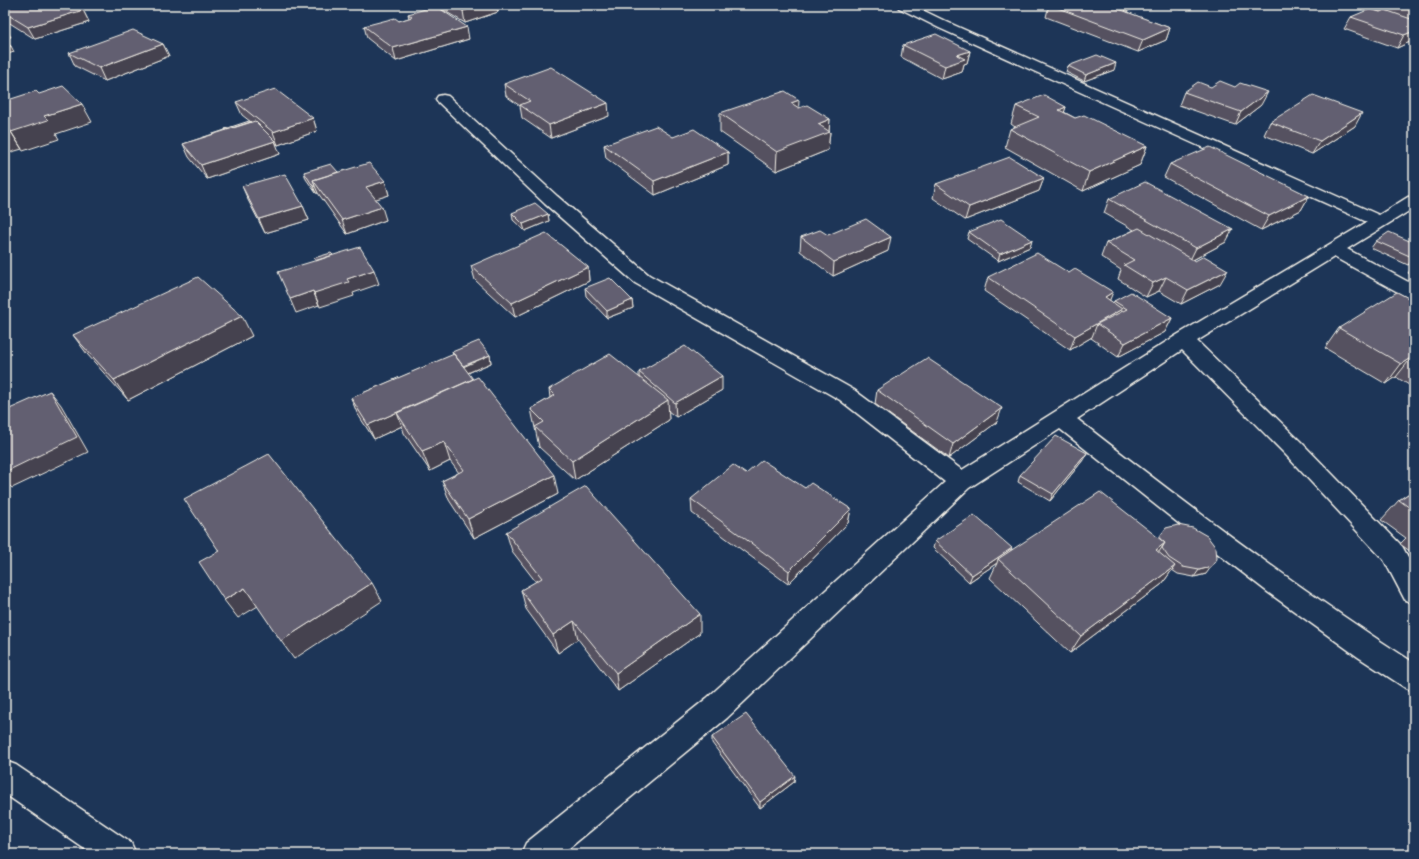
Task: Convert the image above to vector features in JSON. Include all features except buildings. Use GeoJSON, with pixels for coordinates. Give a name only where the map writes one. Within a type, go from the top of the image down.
{"type":"FeatureCollection","features":[{"type":"Feature","properties":{"kind":"street"},"geometry":{"type":"LineString","coordinates":[[903,5],[943,25],[1381,222]]}},
{"type":"Feature","properties":{"kind":"street"},"geometry":{"type":"LineString","coordinates":[[443,99],[550,200],[642,279],[847,394],[961,482]]}},
{"type":"Feature","properties":{"kind":"street"},"geometry":{"type":"LineString","coordinates":[[537,854],[717,708],[961,482],[1184,340],[1414,202]]}},
{"type":"Feature","properties":{"kind":"street"},"geometry":{"type":"LineString","coordinates":[[1335,250],[1414,293]]}},
{"type":"Feature","properties":{"kind":"street"},"geometry":{"type":"LineString","coordinates":[[1184,340],[1293,448],[1393,554],[1414,592]]}},
{"type":"Feature","properties":{"kind":"street"},"geometry":{"type":"LineString","coordinates":[[1061,418],[1232,552],[1349,637],[1414,678]]}},
{"type":"Feature","properties":{"kind":"street"},"geometry":{"type":"LineString","coordinates":[[5,776],[120,854]]}}]}
